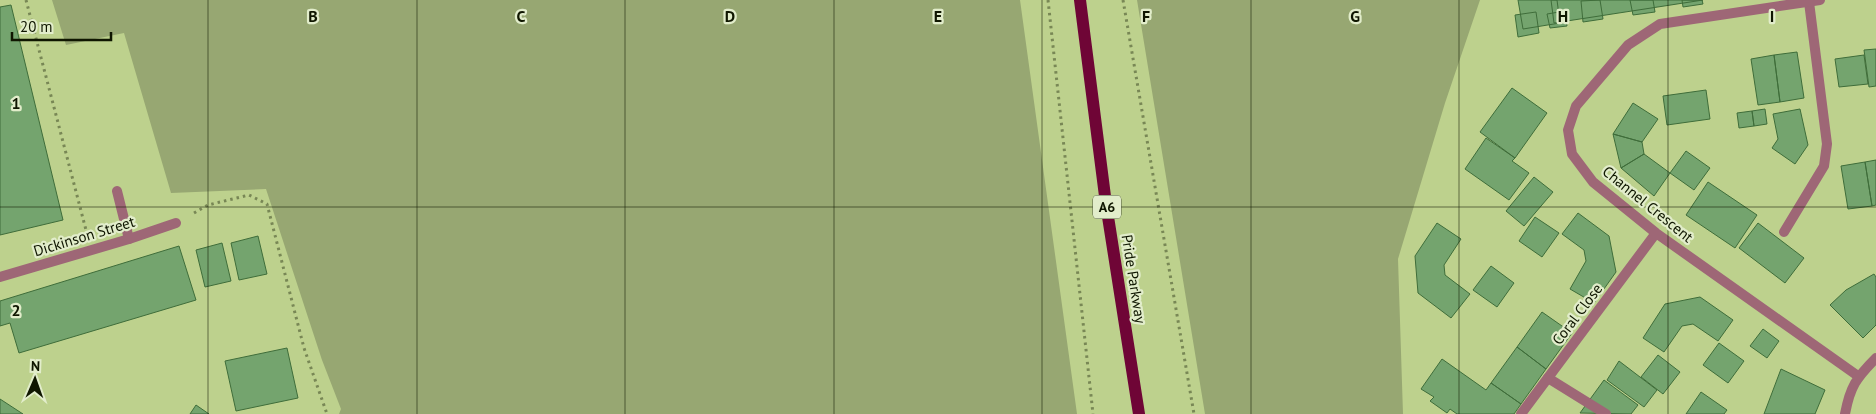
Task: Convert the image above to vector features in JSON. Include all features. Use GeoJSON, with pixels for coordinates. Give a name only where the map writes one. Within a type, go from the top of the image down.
{"type":"FeatureCollection","features":[{"type":"Feature","properties":{"kind":"main road","name":"Pride Parkway"},"geometry":{"type":"LineString","coordinates":[[1080,0],[1106,204],[1139,414]]}},
{"type":"Feature","properties":{"kind":"street","name":"Channel Crescent"},"geometry":{"type":"LineString","coordinates":[[1820,0],[1660,24],[1628,45],[1576,106],[1568,130],[1572,154],[1593,182],[1656,233],[1858,376]]}},
{"type":"Feature","properties":{"kind":"street"},"geometry":{"type":"LineString","coordinates":[[1784,232],[1824,166],[1827,144],[1809,2]]}},
{"type":"Feature","properties":{"kind":"street"},"geometry":{"type":"LineString","coordinates":[[117,191],[129,239]]}},
{"type":"Feature","properties":{"kind":"street","name":"Dickinson Street"},"geometry":{"type":"LineString","coordinates":[[0,277],[129,239],[176,222]]}},
{"type":"Feature","properties":{"kind":"street","name":"Coral Close"},"geometry":{"type":"LineString","coordinates":[[1521,414],[1656,233]]}},
{"type":"Feature","properties":{"kind":"street"},"geometry":{"type":"LineString","coordinates":[[1845,414],[1849,391],[1858,376],[1876,358]]}},
{"type":"Feature","properties":{"kind":"street"},"geometry":{"type":"LineString","coordinates":[[1548,378],[1606,414]]}},
{"type":"Feature","properties":{"kind":"path"},"geometry":{"type":"LineString","coordinates":[[26,0],[92,250]]}},
{"type":"Feature","properties":{"kind":"path"},"geometry":{"type":"LineString","coordinates":[[1048,0],[1093,414]]}},
{"type":"Feature","properties":{"kind":"path"},"geometry":{"type":"LineString","coordinates":[[1123,0],[1194,414]]}},
{"type":"Feature","properties":{"kind":"path"},"geometry":{"type":"LineString","coordinates":[[176,222],[208,205],[249,195],[267,204],[304,348],[327,414]]}},
{"type":"Feature","properties":{"kind":"green space"},"geometry":{"type":"Polygon","coordinates":[[[52,0],[1020,0],[1077,414],[339,414],[341,409],[322,360],[266,189],[171,193],[124,33],[66,45],[52,0]]]}},
{"type":"Feature","properties":{"kind":"green space"},"geometry":{"type":"Polygon","coordinates":[[[1137,0],[1480,0],[1445,103],[1398,259],[1403,414],[1205,414],[1137,0]]]}},
{"type":"Feature","properties":{"kind":"building"},"geometry":{"type":"Polygon","coordinates":[[[1518,0],[1557,0],[1560,23],[1523,29],[1518,0]]]}},
{"type":"Feature","properties":{"kind":"building"},"geometry":{"type":"Polygon","coordinates":[[[1551,0],[1703,0],[1554,23],[1551,0]]]}},
{"type":"Feature","properties":{"kind":"building"},"geometry":{"type":"Polygon","coordinates":[[[1600,0],[1603,19],[1583,22],[1581,1],[1600,0]]]}},
{"type":"Feature","properties":{"kind":"building"},"geometry":{"type":"Polygon","coordinates":[[[1630,0],[1653,0],[1655,12],[1633,15],[1630,0]]]}},
{"type":"Feature","properties":{"kind":"building"},"geometry":{"type":"Polygon","coordinates":[[[1682,0],[1702,0],[1703,4],[1683,7],[1682,0]]]}},
{"type":"Feature","properties":{"kind":"building"},"geometry":{"type":"Polygon","coordinates":[[[11,5],[63,220],[0,235],[0,7],[11,5]]]}},
{"type":"Feature","properties":{"kind":"building"},"geometry":{"type":"Polygon","coordinates":[[[1565,11],[1567,26],[1550,28],[1547,14],[1565,11]]]}},
{"type":"Feature","properties":{"kind":"building"},"geometry":{"type":"Polygon","coordinates":[[[1536,12],[1539,33],[1518,37],[1515,15],[1536,12]]]}},
{"type":"Feature","properties":{"kind":"building"},"geometry":{"type":"Polygon","coordinates":[[[1876,49],[1876,86],[1869,87],[1864,50],[1876,49]]]}},
{"type":"Feature","properties":{"kind":"building"},"geometry":{"type":"Polygon","coordinates":[[[1797,52],[1804,98],[1780,102],[1774,55],[1797,52]]]}},
{"type":"Feature","properties":{"kind":"building"},"geometry":{"type":"Polygon","coordinates":[[[1774,55],[1780,102],[1758,105],[1751,59],[1774,55]]]}},
{"type":"Feature","properties":{"kind":"building"},"geometry":{"type":"Polygon","coordinates":[[[1864,55],[1868,84],[1839,87],[1835,59],[1864,55]]]}},
{"type":"Feature","properties":{"kind":"building"},"geometry":{"type":"Polygon","coordinates":[[[1512,88],[1547,113],[1515,158],[1480,132],[1512,88]]]}},
{"type":"Feature","properties":{"kind":"building"},"geometry":{"type":"Polygon","coordinates":[[[1706,90],[1710,119],[1667,125],[1663,96],[1706,90]]]}},
{"type":"Feature","properties":{"kind":"building"},"geometry":{"type":"Polygon","coordinates":[[[1633,103],[1658,119],[1642,142],[1613,134],[1633,103]]]}},
{"type":"Feature","properties":{"kind":"building"},"geometry":{"type":"Polygon","coordinates":[[[1765,109],[1767,124],[1754,126],[1752,111],[1765,109]]]}},
{"type":"Feature","properties":{"kind":"building"},"geometry":{"type":"Polygon","coordinates":[[[1800,109],[1808,145],[1795,164],[1772,148],[1778,139],[1773,114],[1800,109]]]}},
{"type":"Feature","properties":{"kind":"building"},"geometry":{"type":"Polygon","coordinates":[[[1752,111],[1754,126],[1739,128],[1737,113],[1752,111]]]}},
{"type":"Feature","properties":{"kind":"building"},"geometry":{"type":"Polygon","coordinates":[[[1613,134],[1642,142],[1644,154],[1621,168],[1613,134]]]}},
{"type":"Feature","properties":{"kind":"building"},"geometry":{"type":"Polygon","coordinates":[[[1486,138],[1515,158],[1512,161],[1529,173],[1509,200],[1465,169],[1486,138]]]}},
{"type":"Feature","properties":{"kind":"building"},"geometry":{"type":"Polygon","coordinates":[[[1686,151],[1710,168],[1694,190],[1670,173],[1686,151]]]}},
{"type":"Feature","properties":{"kind":"building"},"geometry":{"type":"Polygon","coordinates":[[[1644,154],[1670,173],[1654,196],[1621,168],[1644,154]]]}},
{"type":"Feature","properties":{"kind":"building"},"geometry":{"type":"Polygon","coordinates":[[[1876,160],[1876,205],[1872,206],[1865,162],[1876,160]]]}},
{"type":"Feature","properties":{"kind":"building"},"geometry":{"type":"Polygon","coordinates":[[[1865,162],[1872,206],[1848,209],[1841,166],[1865,162]]]}},
{"type":"Feature","properties":{"kind":"building"},"geometry":{"type":"Polygon","coordinates":[[[1534,177],[1553,192],[1524,226],[1506,211],[1534,177]]]}},
{"type":"Feature","properties":{"kind":"building"},"geometry":{"type":"Polygon","coordinates":[[[1708,182],[1757,215],[1735,248],[1686,215],[1708,182]]]}},
{"type":"Feature","properties":{"kind":"building"},"geometry":{"type":"Polygon","coordinates":[[[1578,213],[1609,236],[1616,272],[1594,303],[1570,289],[1586,261],[1584,250],[1562,234],[1578,213]]]}},
{"type":"Feature","properties":{"kind":"building"},"geometry":{"type":"Polygon","coordinates":[[[1535,217],[1559,233],[1542,257],[1519,241],[1535,217]]]}},
{"type":"Feature","properties":{"kind":"building"},"geometry":{"type":"Polygon","coordinates":[[[1437,223],[1461,239],[1444,265],[1445,275],[1470,294],[1451,318],[1418,293],[1415,256],[1437,223]]]}},
{"type":"Feature","properties":{"kind":"building"},"geometry":{"type":"Polygon","coordinates":[[[1758,223],[1804,258],[1785,283],[1739,248],[1758,223]]]}},
{"type":"Feature","properties":{"kind":"building"},"geometry":{"type":"Polygon","coordinates":[[[258,236],[267,274],[239,280],[231,243],[258,236]]]}},
{"type":"Feature","properties":{"kind":"building"},"geometry":{"type":"Polygon","coordinates":[[[222,243],[231,281],[205,287],[196,250],[222,243]]]}},
{"type":"Feature","properties":{"kind":"building"},"geometry":{"type":"Polygon","coordinates":[[[179,246],[196,300],[19,353],[10,323],[0,326],[0,301],[179,246]]]}},
{"type":"Feature","properties":{"kind":"building"},"geometry":{"type":"Polygon","coordinates":[[[1491,266],[1514,283],[1497,307],[1473,290],[1491,266]]]}},
{"type":"Feature","properties":{"kind":"building"},"geometry":{"type":"Polygon","coordinates":[[[1874,274],[1876,277],[1876,325],[1863,338],[1830,305],[1846,290],[1874,274]]]}},
{"type":"Feature","properties":{"kind":"building"},"geometry":{"type":"Polygon","coordinates":[[[1700,297],[1733,320],[1718,341],[1693,324],[1682,326],[1664,352],[1643,338],[1665,304],[1700,297]]]}},
{"type":"Feature","properties":{"kind":"building"},"geometry":{"type":"Polygon","coordinates":[[[1542,312],[1572,333],[1546,369],[1517,347],[1542,312]]]}},
{"type":"Feature","properties":{"kind":"building"},"geometry":{"type":"Polygon","coordinates":[[[1763,329],[1779,341],[1767,358],[1750,346],[1763,329]]]}},
{"type":"Feature","properties":{"kind":"building"},"geometry":{"type":"Polygon","coordinates":[[[1719,343],[1744,361],[1728,383],[1703,365],[1719,343]]]}},
{"type":"Feature","properties":{"kind":"building"},"geometry":{"type":"Polygon","coordinates":[[[1517,347],[1546,369],[1521,404],[1491,383],[1517,347]]]}},
{"type":"Feature","properties":{"kind":"building"},"geometry":{"type":"Polygon","coordinates":[[[287,348],[298,398],[236,411],[225,361],[287,348]]]}},
{"type":"Feature","properties":{"kind":"building"},"geometry":{"type":"Polygon","coordinates":[[[1658,355],[1680,372],[1663,394],[1641,377],[1658,355]]]}},
{"type":"Feature","properties":{"kind":"building"},"geometry":{"type":"Polygon","coordinates":[[[1442,359],[1486,390],[1491,383],[1521,404],[1514,414],[1457,414],[1450,409],[1447,413],[1430,401],[1434,397],[1421,389],[1442,359]]]}},
{"type":"Feature","properties":{"kind":"building"},"geometry":{"type":"Polygon","coordinates":[[[1619,361],[1657,390],[1644,407],[1607,380],[1619,361]]]}},
{"type":"Feature","properties":{"kind":"building"},"geometry":{"type":"Polygon","coordinates":[[[1781,369],[1825,390],[1815,414],[1764,414],[1781,369]]]}},
{"type":"Feature","properties":{"kind":"building"},"geometry":{"type":"Polygon","coordinates":[[[1604,380],[1638,405],[1631,414],[1580,413],[1604,380]]]}},
{"type":"Feature","properties":{"kind":"building"},"geometry":{"type":"Polygon","coordinates":[[[1701,392],[1727,410],[1724,414],[1686,414],[1701,392]]]}},
{"type":"Feature","properties":{"kind":"building"},"geometry":{"type":"Polygon","coordinates":[[[0,399],[23,414],[0,414],[0,399]]]}},
{"type":"Feature","properties":{"kind":"building"},"geometry":{"type":"Polygon","coordinates":[[[196,405],[209,414],[190,414],[196,405]]]}}]}
